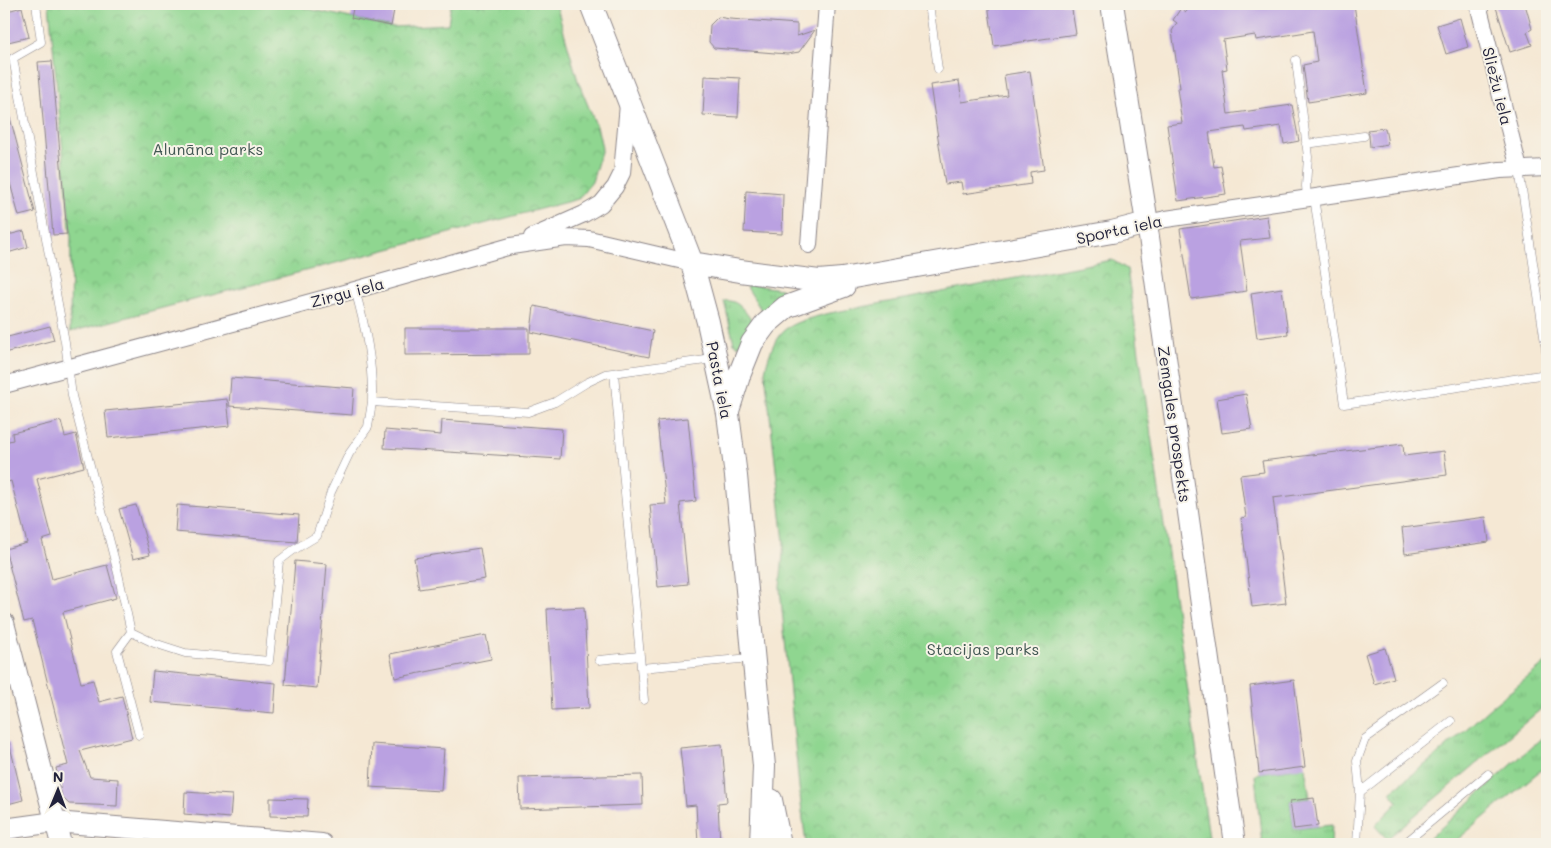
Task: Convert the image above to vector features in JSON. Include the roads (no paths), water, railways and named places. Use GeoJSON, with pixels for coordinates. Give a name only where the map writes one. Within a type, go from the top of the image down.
{"type":"FeatureCollection","features":[{"type":"Feature","properties":{"kind":"main road","name":"Pasta iela"},"geometry":{"type":"LineString","coordinates":[[591,4],[692,263],[728,414],[736,476],[764,777],[761,844]]}},
{"type":"Feature","properties":{"kind":"main road","name":"Zemgales prospekts"},"geometry":{"type":"LineString","coordinates":[[1112,4],[1148,223]]}},
{"type":"Feature","properties":{"kind":"main road","name":"Sporta iela"},"geometry":{"type":"LineString","coordinates":[[692,263],[819,281],[882,272],[1112,232],[1148,223]]}},
{"type":"Feature","properties":{"kind":"main road"},"geometry":{"type":"LineString","coordinates":[[728,414],[740,373],[752,343],[774,316],[786,307],[882,272]]}},
{"type":"Feature","properties":{"kind":"main road","name":"Pasta iela"},"geometry":{"type":"LineString","coordinates":[[764,777],[776,819],[780,844]]}},
{"type":"Feature","properties":{"kind":"street"},"geometry":{"type":"LineString","coordinates":[[809,244],[827,4]]}},
{"type":"Feature","properties":{"kind":"street","name":"Sliežu iela"},"geometry":{"type":"LineString","coordinates":[[1478,4],[1519,169]]}},
{"type":"Feature","properties":{"kind":"street"},"geometry":{"type":"LineString","coordinates":[[511,246],[584,214],[601,204],[615,188],[622,173],[628,100]]}},
{"type":"Feature","properties":{"kind":"street","name":"Sporta iela"},"geometry":{"type":"LineString","coordinates":[[1148,223],[1519,169],[1547,168]]}},
{"type":"Feature","properties":{"kind":"street","name":"Zemgales prospekts"},"geometry":{"type":"LineString","coordinates":[[1148,223],[1235,844]]}},
{"type":"Feature","properties":{"kind":"street","name":"Zirgu iela"},"geometry":{"type":"LineString","coordinates":[[4,385],[511,246],[566,238],[588,239],[692,263]]}},
{"type":"Feature","properties":{"kind":"street"},"geometry":{"type":"LineString","coordinates":[[4,623],[61,844]]}},
{"type":"Feature","properties":{"kind":"street"},"geometry":{"type":"LineString","coordinates":[[4,829],[55,822],[322,844]]}},
{"type":"Feature","properties":{"kind":"lane"},"geometry":{"type":"LineString","coordinates":[[36,4],[41,42],[13,58],[69,367],[72,396],[118,573],[131,632],[117,651],[139,735]]}},
{"type":"Feature","properties":{"kind":"lane"},"geometry":{"type":"LineString","coordinates":[[929,4],[938,69]]}},
{"type":"Feature","properties":{"kind":"lane"},"geometry":{"type":"LineString","coordinates":[[1296,60],[1308,157],[1306,186],[1310,198],[1344,404],[1547,374]]}},
{"type":"Feature","properties":{"kind":"lane"},"geometry":{"type":"LineString","coordinates":[[1306,144],[1364,136]]}},
{"type":"Feature","properties":{"kind":"lane"},"geometry":{"type":"LineString","coordinates":[[1519,169],[1547,356]]}},
{"type":"Feature","properties":{"kind":"lane"},"geometry":{"type":"LineString","coordinates":[[131,632],[154,643],[185,653],[269,661],[279,561],[317,536],[331,492],[346,462],[368,427],[372,402],[373,372],[364,319],[355,290]]}},
{"type":"Feature","properties":{"kind":"lane"},"geometry":{"type":"LineString","coordinates":[[372,402],[528,412],[556,402],[604,374],[716,358]]}},
{"type":"Feature","properties":{"kind":"lane"},"geometry":{"type":"LineString","coordinates":[[614,373],[644,700]]}},
{"type":"Feature","properties":{"kind":"lane"},"geometry":{"type":"LineString","coordinates":[[599,660],[640,656]]}},
{"type":"Feature","properties":{"kind":"lane"},"geometry":{"type":"LineString","coordinates":[[641,668],[754,658]]}},
{"type":"Feature","properties":{"kind":"lane"},"geometry":{"type":"LineString","coordinates":[[1357,844],[1360,792],[1357,761],[1365,739],[1442,683]]}},
{"type":"Feature","properties":{"kind":"lane"},"geometry":{"type":"LineString","coordinates":[[1360,792],[1451,721]]}},
{"type":"Feature","properties":{"kind":"lane"},"geometry":{"type":"LineString","coordinates":[[1404,844],[1488,774]]}},
{"type":"Feature","properties":{"kind":"park label","name":"Alunāna parks"},"geometry":{"type":"Point","coordinates":[208,148]}},
{"type":"Feature","properties":{"kind":"park label","name":"Stacijas parks"},"geometry":{"type":"Point","coordinates":[983,648]}}]}
